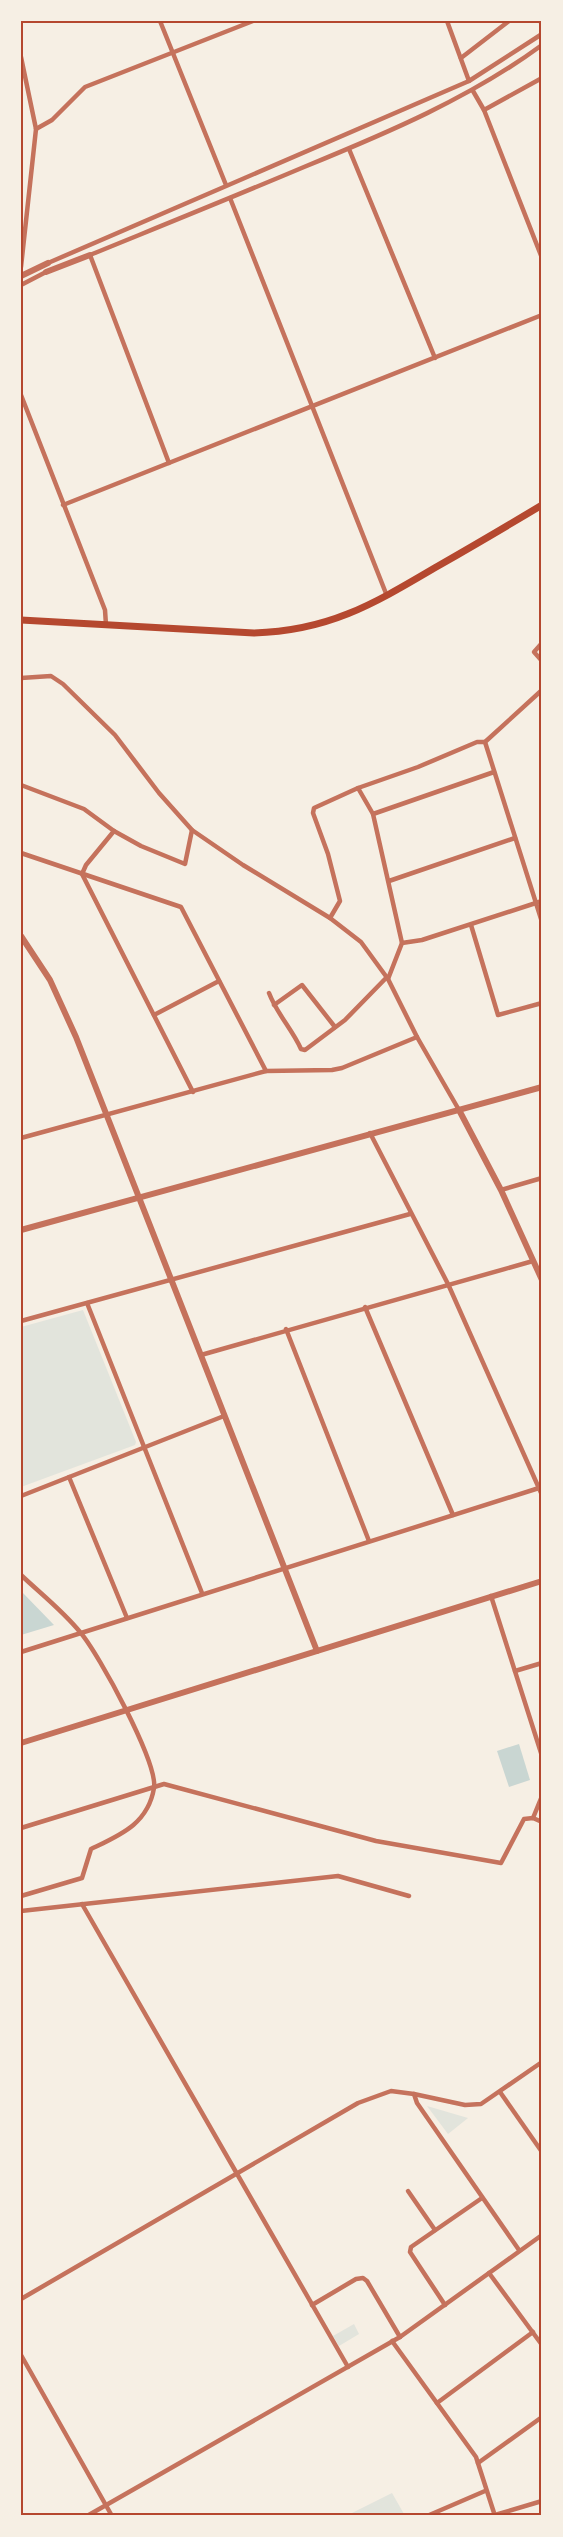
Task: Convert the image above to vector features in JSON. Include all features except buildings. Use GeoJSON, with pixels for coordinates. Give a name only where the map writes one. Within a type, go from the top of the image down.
{"type":"FeatureCollection","features":[{"type":"Feature","properties":{"kind":"main road"},"geometry":{"type":"LineString","coordinates":[[21,620],[106,626],[275,632],[320,624],[353,613],[387,597],[542,506]]}},
{"type":"Feature","properties":{"kind":"street"},"geometry":{"type":"LineString","coordinates":[[160,21],[226,185]]}},
{"type":"Feature","properties":{"kind":"street"},"geometry":{"type":"LineString","coordinates":[[36,129],[52,120],[85,87],[253,21]]}},
{"type":"Feature","properties":{"kind":"street"},"geometry":{"type":"LineString","coordinates":[[447,21],[469,81]]}},
{"type":"Feature","properties":{"kind":"street"},"geometry":{"type":"LineString","coordinates":[[461,58],[509,21]]}},
{"type":"Feature","properties":{"kind":"street"},"geometry":{"type":"LineString","coordinates":[[21,276],[469,81],[542,34]]}},
{"type":"Feature","properties":{"kind":"street"},"geometry":{"type":"LineString","coordinates":[[21,285],[46,272],[349,149],[473,91],[542,45]]}},
{"type":"Feature","properties":{"kind":"street"},"geometry":{"type":"LineString","coordinates":[[21,57],[36,129],[21,267]]}},
{"type":"Feature","properties":{"kind":"street"},"geometry":{"type":"LineString","coordinates":[[484,110],[542,78]]}},
{"type":"Feature","properties":{"kind":"street"},"geometry":{"type":"LineString","coordinates":[[473,91],[484,110],[542,258]]}},
{"type":"Feature","properties":{"kind":"street"},"geometry":{"type":"LineString","coordinates":[[349,149],[435,358]]}},
{"type":"Feature","properties":{"kind":"street"},"geometry":{"type":"LineString","coordinates":[[230,198],[387,597]]}},
{"type":"Feature","properties":{"kind":"street"},"geometry":{"type":"LineString","coordinates":[[90,255],[169,463]]}},
{"type":"Feature","properties":{"kind":"street"},"geometry":{"type":"LineString","coordinates":[[63,505],[542,315]]}},
{"type":"Feature","properties":{"kind":"street"},"geometry":{"type":"LineString","coordinates":[[21,395],[105,610],[106,626]]}},
{"type":"Feature","properties":{"kind":"street"},"geometry":{"type":"LineString","coordinates":[[542,643],[534,652],[542,660]]}},
{"type":"Feature","properties":{"kind":"street"},"geometry":{"type":"LineString","coordinates":[[21,678],[51,676],[63,684],[115,735],[159,793],[192,830],[243,865],[330,918],[361,942],[388,978],[417,1037],[459,1110],[501,1190],[542,1280]]}},
{"type":"Feature","properties":{"kind":"street"},"geometry":{"type":"LineString","coordinates":[[330,918],[340,901],[328,854],[313,813],[314,808],[358,788],[418,767],[477,742],[485,742],[542,690]]}},
{"type":"Feature","properties":{"kind":"street"},"geometry":{"type":"LineString","coordinates":[[485,742],[515,838],[539,902],[542,922]]}},
{"type":"Feature","properties":{"kind":"street"},"geometry":{"type":"LineString","coordinates":[[373,814],[494,772]]}},
{"type":"Feature","properties":{"kind":"street"},"geometry":{"type":"LineString","coordinates":[[21,784],[84,809],[114,831],[141,846],[185,864],[192,830]]}},
{"type":"Feature","properties":{"kind":"street"},"geometry":{"type":"LineString","coordinates":[[269,993],[301,1049],[304,1050],[345,1020],[388,978],[402,943],[373,814],[358,788]]}},
{"type":"Feature","properties":{"kind":"street"},"geometry":{"type":"LineString","coordinates":[[82,874],[86,865],[114,831]]}},
{"type":"Feature","properties":{"kind":"street"},"geometry":{"type":"LineString","coordinates":[[389,881],[515,838]]}},
{"type":"Feature","properties":{"kind":"street"},"geometry":{"type":"LineString","coordinates":[[21,853],[181,907],[266,1071]]}},
{"type":"Feature","properties":{"kind":"street"},"geometry":{"type":"LineString","coordinates":[[82,874],[193,1092]]}},
{"type":"Feature","properties":{"kind":"street"},"geometry":{"type":"LineString","coordinates":[[402,943],[422,940],[471,926],[539,902]]}},
{"type":"Feature","properties":{"kind":"street"},"geometry":{"type":"LineString","coordinates":[[471,926],[498,1015],[542,1003]]}},
{"type":"Feature","properties":{"kind":"street"},"geometry":{"type":"LineString","coordinates":[[21,936],[44,970],[64,1007],[317,1651]]}},
{"type":"Feature","properties":{"kind":"street"},"geometry":{"type":"LineString","coordinates":[[154,1015],[219,981]]}},
{"type":"Feature","properties":{"kind":"street"},"geometry":{"type":"LineString","coordinates":[[274,1005],[302,985],[335,1027]]}},
{"type":"Feature","properties":{"kind":"street"},"geometry":{"type":"LineString","coordinates":[[21,1138],[266,1071],[332,1070],[417,1037]]}},
{"type":"Feature","properties":{"kind":"street"},"geometry":{"type":"LineString","coordinates":[[21,1230],[542,1087]]}},
{"type":"Feature","properties":{"kind":"street"},"geometry":{"type":"LineString","coordinates":[[370,1133],[448,1284],[542,1495]]}},
{"type":"Feature","properties":{"kind":"street"},"geometry":{"type":"LineString","coordinates":[[501,1190],[542,1178]]}},
{"type":"Feature","properties":{"kind":"street"},"geometry":{"type":"LineString","coordinates":[[21,1321],[410,1214]]}},
{"type":"Feature","properties":{"kind":"street"},"geometry":{"type":"LineString","coordinates":[[201,1355],[286,1329],[533,1261]]}},
{"type":"Feature","properties":{"kind":"street"},"geometry":{"type":"LineString","coordinates":[[87,1303],[202,1593]]}},
{"type":"Feature","properties":{"kind":"street"},"geometry":{"type":"LineString","coordinates":[[365,1307],[453,1515]]}},
{"type":"Feature","properties":{"kind":"street"},"geometry":{"type":"LineString","coordinates":[[286,1329],[369,1541]]}},
{"type":"Feature","properties":{"kind":"street"},"geometry":{"type":"LineString","coordinates":[[21,1496],[224,1416]]}},
{"type":"Feature","properties":{"kind":"street"},"geometry":{"type":"LineString","coordinates":[[69,1476],[127,1618]]}},
{"type":"Feature","properties":{"kind":"street"},"geometry":{"type":"LineString","coordinates":[[21,1652],[539,1488]]}},
{"type":"Feature","properties":{"kind":"street"},"geometry":{"type":"LineString","coordinates":[[21,1575],[81,1633],[126,1710],[154,1772],[154,1788],[150,1802],[130,1830],[91,1849],[82,1878],[21,1896]]}},
{"type":"Feature","properties":{"kind":"street"},"geometry":{"type":"LineString","coordinates":[[21,1743],[542,1581]]}},
{"type":"Feature","properties":{"kind":"street"},"geometry":{"type":"LineString","coordinates":[[491,1596],[542,1756]]}},
{"type":"Feature","properties":{"kind":"street"},"geometry":{"type":"LineString","coordinates":[[515,1671],[542,1663]]}},
{"type":"Feature","properties":{"kind":"street"},"geometry":{"type":"LineString","coordinates":[[21,1828],[164,1784],[376,1841],[501,1863],[524,1819],[533,1818],[542,1822]]}},
{"type":"Feature","properties":{"kind":"street"},"geometry":{"type":"LineString","coordinates":[[533,1818],[542,1796]]}},
{"type":"Feature","properties":{"kind":"street"},"geometry":{"type":"LineString","coordinates":[[21,1911],[338,1876],[409,1896]]}},
{"type":"Feature","properties":{"kind":"street"},"geometry":{"type":"LineString","coordinates":[[81,1904],[348,2367]]}},
{"type":"Feature","properties":{"kind":"street"},"geometry":{"type":"LineString","coordinates":[[21,2299],[358,2103],[391,2091],[471,2105],[481,2104],[542,2062]]}},
{"type":"Feature","properties":{"kind":"street"},"geometry":{"type":"LineString","coordinates":[[500,2092],[542,2152]]}},
{"type":"Feature","properties":{"kind":"street"},"geometry":{"type":"LineString","coordinates":[[414,2094],[417,2103],[519,2250]]}},
{"type":"Feature","properties":{"kind":"street"},"geometry":{"type":"LineString","coordinates":[[408,2191],[435,2230]]}},
{"type":"Feature","properties":{"kind":"street"},"geometry":{"type":"LineString","coordinates":[[445,2305],[410,2252],[411,2247],[482,2198]]}},
{"type":"Feature","properties":{"kind":"street"},"geometry":{"type":"LineString","coordinates":[[87,2516],[400,2337],[542,2235]]}},
{"type":"Feature","properties":{"kind":"street"},"geometry":{"type":"LineString","coordinates":[[489,2273],[542,2345]]}},
{"type":"Feature","properties":{"kind":"street"},"geometry":{"type":"LineString","coordinates":[[312,2305],[356,2279],[363,2278],[400,2337]]}},
{"type":"Feature","properties":{"kind":"street"},"geometry":{"type":"LineString","coordinates":[[437,2403],[533,2332]]}},
{"type":"Feature","properties":{"kind":"street"},"geometry":{"type":"LineString","coordinates":[[392,2341],[476,2457],[485,2491],[495,2516],[542,2501]]}},
{"type":"Feature","properties":{"kind":"street"},"geometry":{"type":"LineString","coordinates":[[21,2355],[112,2516]]}},
{"type":"Feature","properties":{"kind":"street"},"geometry":{"type":"LineString","coordinates":[[478,2463],[542,2417]]}},
{"type":"Feature","properties":{"kind":"street"},"geometry":{"type":"LineString","coordinates":[[428,2516],[485,2491]]}},
{"type":"Feature","properties":{"kind":"shaded area"},"geometry":{"type":"Polygon","coordinates":[[[83,1310],[136,1442],[135,1445],[21,1487],[21,1327],[83,1310]]]}},
{"type":"Feature","properties":{"kind":"shaded area"},"geometry":{"type":"Polygon","coordinates":[[[21,1591],[54,1625],[21,1635],[21,1591]]]}},
{"type":"Feature","properties":{"kind":"shaded area"},"geometry":{"type":"Polygon","coordinates":[[[519,1744],[530,1780],[509,1787],[497,1751],[519,1744]]]}},
{"type":"Feature","properties":{"kind":"shaded area"},"geometry":{"type":"Polygon","coordinates":[[[427,2106],[468,2118],[448,2134],[427,2106]]]}},
{"type":"Feature","properties":{"kind":"shaded area"},"geometry":{"type":"Polygon","coordinates":[[[354,2324],[359,2334],[339,2346],[333,2336],[354,2324]]]}},
{"type":"Feature","properties":{"kind":"shaded area"},"geometry":{"type":"Polygon","coordinates":[[[392,2493],[404,2514],[346,2516],[392,2493]]]}}]}
